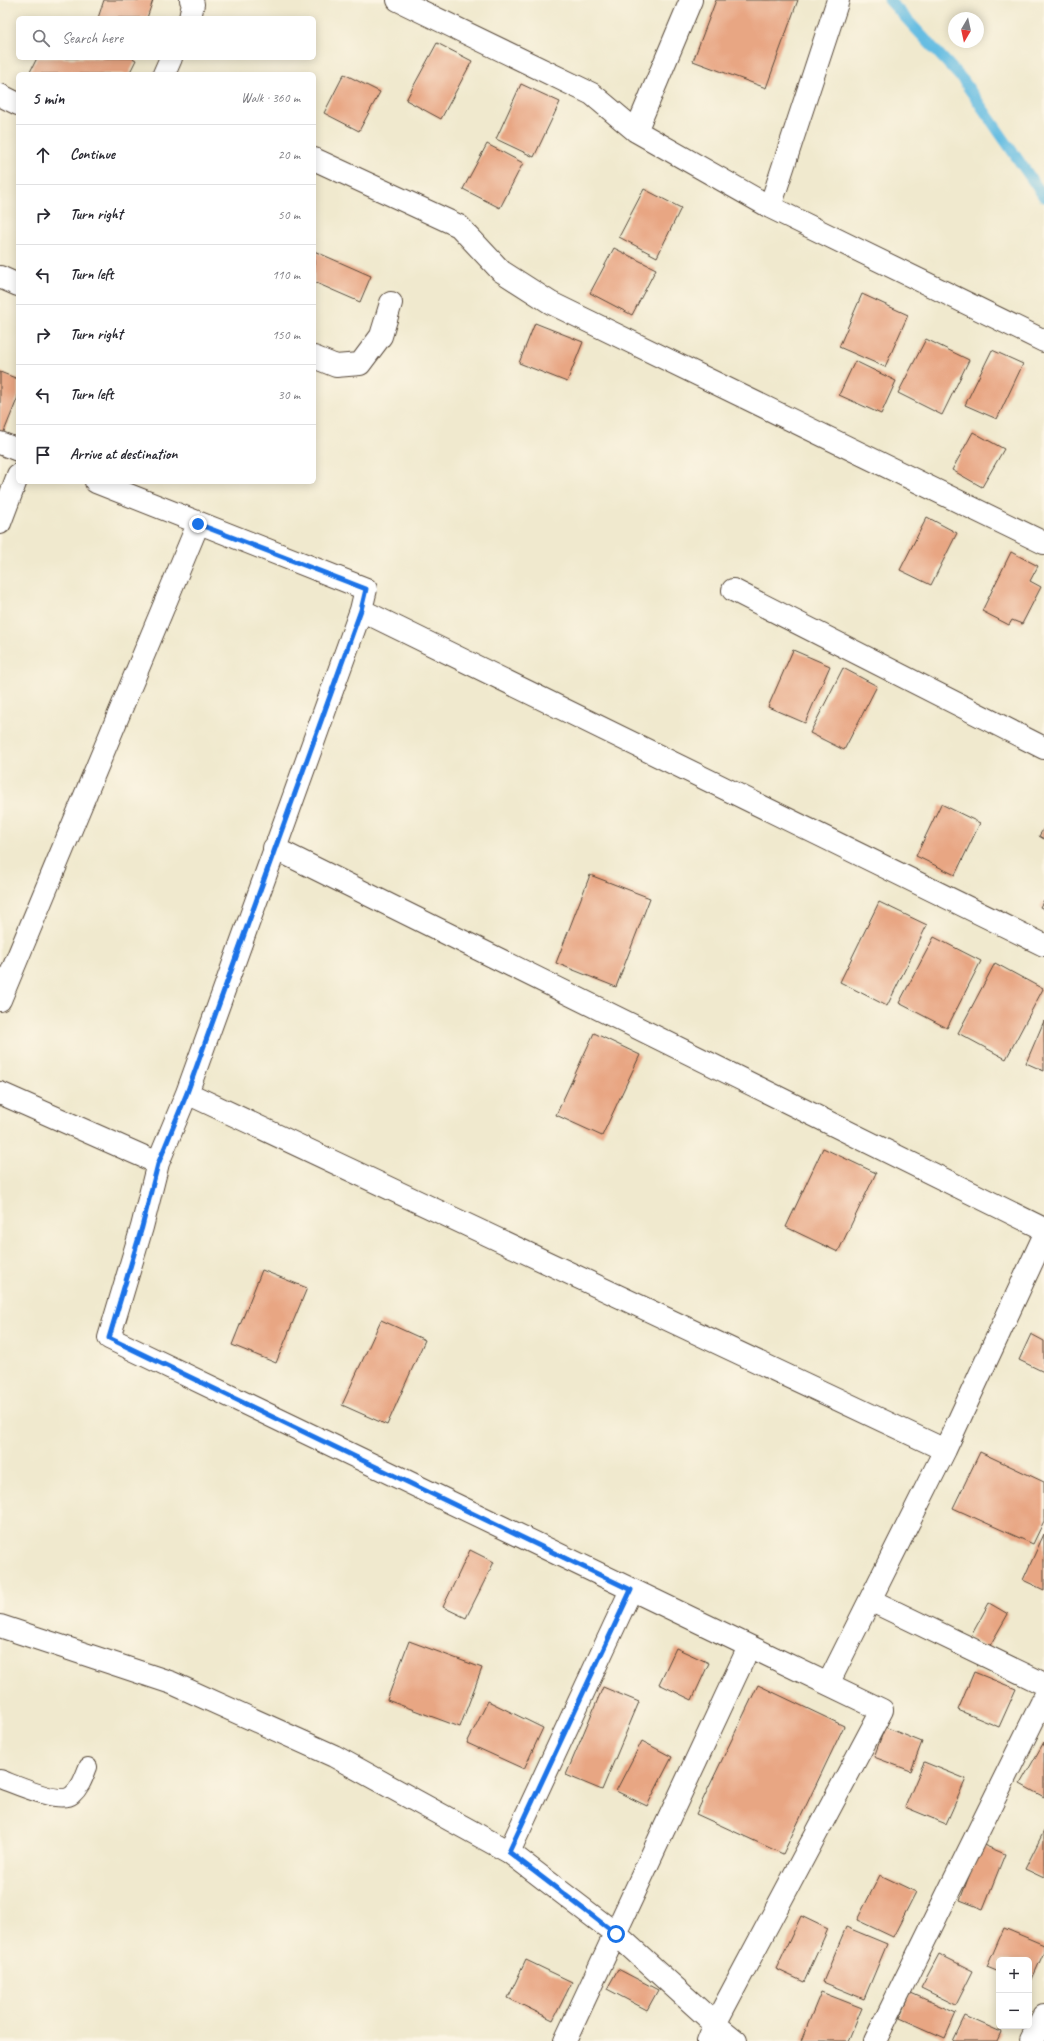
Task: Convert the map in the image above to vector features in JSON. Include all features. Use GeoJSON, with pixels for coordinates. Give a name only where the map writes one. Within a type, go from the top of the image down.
{"type":"FeatureCollection","features":[{"type":"Feature","properties":{"kind":"street"},"geometry":{"type":"LineString","coordinates":[[190,16],[193,4],[191,0]]}},
{"type":"Feature","properties":{"kind":"street"},"geometry":{"type":"LineString","coordinates":[[398,0],[592,94],[636,131],[770,207],[1044,341]]}},
{"type":"Feature","properties":{"kind":"street"},"geometry":{"type":"LineString","coordinates":[[636,131],[691,0]]}},
{"type":"Feature","properties":{"kind":"street"},"geometry":{"type":"LineString","coordinates":[[770,207],[838,0]]}},
{"type":"Feature","properties":{"kind":"street"},"geometry":{"type":"LineString","coordinates":[[165,72],[170,60]]}},
{"type":"Feature","properties":{"kind":"street"},"geometry":{"type":"LineString","coordinates":[[0,95],[16,103]]}},
{"type":"Feature","properties":{"kind":"street"},"geometry":{"type":"LineString","coordinates":[[316,160],[459,226],[501,271],[551,303],[1044,543]]}},
{"type":"Feature","properties":{"kind":"street"},"geometry":{"type":"LineString","coordinates":[[0,277],[16,284]]}},
{"type":"Feature","properties":{"kind":"street"},"geometry":{"type":"LineString","coordinates":[[316,358],[336,366],[360,364],[381,336],[391,303]]}},
{"type":"Feature","properties":{"kind":"street"},"geometry":{"type":"LineString","coordinates":[[0,443],[16,449]]}},
{"type":"Feature","properties":{"kind":"street"},"geometry":{"type":"LineString","coordinates":[[0,523],[16,480]]}},
{"type":"Feature","properties":{"kind":"street"},"geometry":{"type":"LineString","coordinates":[[101,484],[198,524],[366,589],[361,610],[187,1093],[158,1164],[142,1227],[109,1338],[882,1710],[711,2032]]}},
{"type":"Feature","properties":{"kind":"street"},"geometry":{"type":"LineString","coordinates":[[0,1000],[198,524]]}},
{"type":"Feature","properties":{"kind":"street"},"geometry":{"type":"LineString","coordinates":[[733,590],[1044,748]]}},
{"type":"Feature","properties":{"kind":"street"},"geometry":{"type":"LineString","coordinates":[[361,610],[1044,945]]}},
{"type":"Feature","properties":{"kind":"street"},"geometry":{"type":"LineString","coordinates":[[274,848],[1044,1229]]}},
{"type":"Feature","properties":{"kind":"street"},"geometry":{"type":"LineString","coordinates":[[0,1093],[158,1164]]}},
{"type":"Feature","properties":{"kind":"street"},"geometry":{"type":"LineString","coordinates":[[187,1093],[945,1450]]}},
{"type":"Feature","properties":{"kind":"street"},"geometry":{"type":"LineString","coordinates":[[828,1684],[945,1450],[1044,1236]]}},
{"type":"Feature","properties":{"kind":"street"},"geometry":{"type":"LineString","coordinates":[[509,1852],[631,1590]]}},
{"type":"Feature","properties":{"kind":"street"},"geometry":{"type":"LineString","coordinates":[[870,1600],[1044,1684]]}},
{"type":"Feature","properties":{"kind":"street"},"geometry":{"type":"LineString","coordinates":[[0,1626],[179,1686],[334,1756],[509,1852],[616,1934],[711,2032],[736,2041]]}},
{"type":"Feature","properties":{"kind":"street"},"geometry":{"type":"LineString","coordinates":[[565,2041],[749,1646]]}},
{"type":"Feature","properties":{"kind":"street"},"geometry":{"type":"LineString","coordinates":[[875,2041],[1044,1698]]}},
{"type":"Feature","properties":{"kind":"street"},"geometry":{"type":"LineString","coordinates":[[1031,2041],[1044,2015]]}},
{"type":"Feature","properties":{"kind":"lane"},"geometry":{"type":"LineString","coordinates":[[0,1779],[49,1796],[62,1798],[71,1796],[82,1784],[88,1767]]}},
{"type":"Feature","properties":{"kind":"building"},"geometry":{"type":"Polygon","coordinates":[[[104,0],[153,0],[148,16],[99,16],[104,0]]]}},
{"type":"Feature","properties":{"kind":"building"},"geometry":{"type":"Polygon","coordinates":[[[716,0],[798,0],[766,88],[693,61],[716,0]]]}},
{"type":"Feature","properties":{"kind":"building"},"geometry":{"type":"Polygon","coordinates":[[[437,43],[472,61],[441,119],[406,100],[437,43]]]}},
{"type":"Feature","properties":{"kind":"building"},"geometry":{"type":"Polygon","coordinates":[[[36,60],[136,60],[130,72],[30,72],[36,60]]]}},
{"type":"Feature","properties":{"kind":"building"},"geometry":{"type":"Polygon","coordinates":[[[344,74],[380,92],[359,131],[324,113],[344,74]]]}},
{"type":"Feature","properties":{"kind":"building"},"geometry":{"type":"Polygon","coordinates":[[[521,84],[560,102],[534,157],[496,139],[521,84]]]}},
{"type":"Feature","properties":{"kind":"building"},"geometry":{"type":"Polygon","coordinates":[[[487,144],[523,163],[500,208],[463,189],[487,144]]]}},
{"type":"Feature","properties":{"kind":"building"},"geometry":{"type":"Polygon","coordinates":[[[644,189],[681,208],[657,257],[619,237],[644,189]]]}},
{"type":"Feature","properties":{"kind":"building"},"geometry":{"type":"Polygon","coordinates":[[[614,248],[656,269],[632,315],[590,293],[614,248]]]}},
{"type":"Feature","properties":{"kind":"building"},"geometry":{"type":"Polygon","coordinates":[[[316,252],[371,276],[360,302],[316,283],[316,252]]]}},
{"type":"Feature","properties":{"kind":"building"},"geometry":{"type":"Polygon","coordinates":[[[862,294],[908,315],[885,367],[839,347],[862,294]]]}},
{"type":"Feature","properties":{"kind":"building"},"geometry":{"type":"Polygon","coordinates":[[[535,323],[583,342],[567,382],[519,363],[535,323]]]}},
{"type":"Feature","properties":{"kind":"building"},"geometry":{"type":"Polygon","coordinates":[[[926,339],[969,360],[942,415],[898,393],[926,339]]]}},
{"type":"Feature","properties":{"kind":"building"},"geometry":{"type":"Polygon","coordinates":[[[992,350],[1023,364],[997,419],[965,405],[992,350]]]}},
{"type":"Feature","properties":{"kind":"building"},"geometry":{"type":"Polygon","coordinates":[[[855,361],[896,381],[881,414],[839,395],[855,361]]]}},
{"type":"Feature","properties":{"kind":"building"},"geometry":{"type":"Polygon","coordinates":[[[0,372],[16,378],[16,402],[3,434],[0,433],[0,372]]]}},
{"type":"Feature","properties":{"kind":"building"},"geometry":{"type":"Polygon","coordinates":[[[973,432],[1004,449],[982,487],[952,470],[973,432]]]}},
{"type":"Feature","properties":{"kind":"building"},"geometry":{"type":"Polygon","coordinates":[[[927,517],[957,533],[931,585],[900,570],[927,517]]]}},
{"type":"Feature","properties":{"kind":"building"},"geometry":{"type":"Polygon","coordinates":[[[1011,552],[1038,566],[1030,581],[1041,587],[1022,624],[1012,620],[1009,625],[982,611],[1011,552]]]}},
{"type":"Feature","properties":{"kind":"building"},"geometry":{"type":"Polygon","coordinates":[[[793,650],[830,666],[805,723],[768,707],[793,650]]]}},
{"type":"Feature","properties":{"kind":"building"},"geometry":{"type":"Polygon","coordinates":[[[843,668],[877,686],[844,750],[810,733],[843,668]]]}},
{"type":"Feature","properties":{"kind":"building"},"geometry":{"type":"Polygon","coordinates":[[[941,804],[980,823],[955,875],[916,856],[941,804]]]}},
{"type":"Feature","properties":{"kind":"building"},"geometry":{"type":"Polygon","coordinates":[[[1044,828],[1044,839],[1039,836],[1044,828]]]}},
{"type":"Feature","properties":{"kind":"building"},"geometry":{"type":"Polygon","coordinates":[[[590,875],[650,898],[616,987],[556,963],[590,875]]]}},
{"type":"Feature","properties":{"kind":"building"},"geometry":{"type":"Polygon","coordinates":[[[1044,900],[1044,909],[1040,907],[1044,900]]]}},
{"type":"Feature","properties":{"kind":"building"},"geometry":{"type":"Polygon","coordinates":[[[879,902],[927,925],[887,1006],[840,982],[879,902]]]}},
{"type":"Feature","properties":{"kind":"building"},"geometry":{"type":"Polygon","coordinates":[[[934,937],[981,961],[947,1028],[899,1003],[934,937]]]}},
{"type":"Feature","properties":{"kind":"building"},"geometry":{"type":"Polygon","coordinates":[[[995,963],[1043,989],[1006,1059],[958,1033],[995,963]]]}},
{"type":"Feature","properties":{"kind":"building"},"geometry":{"type":"Polygon","coordinates":[[[1044,1021],[1044,1071],[1026,1063],[1044,1021]]]}},
{"type":"Feature","properties":{"kind":"building"},"geometry":{"type":"Polygon","coordinates":[[[594,1033],[640,1055],[602,1136],[556,1115],[594,1033]]]}},
{"type":"Feature","properties":{"kind":"building"},"geometry":{"type":"Polygon","coordinates":[[[823,1148],[876,1173],[838,1252],[786,1227],[823,1148]]]}},
{"type":"Feature","properties":{"kind":"building"},"geometry":{"type":"Polygon","coordinates":[[[262,1270],[307,1288],[276,1363],[232,1345],[262,1270]]]}},
{"type":"Feature","properties":{"kind":"building"},"geometry":{"type":"Polygon","coordinates":[[[381,1320],[425,1340],[387,1425],[342,1405],[381,1320]]]}},
{"type":"Feature","properties":{"kind":"building"},"geometry":{"type":"Polygon","coordinates":[[[1031,1334],[1044,1341],[1044,1372],[1019,1360],[1031,1334]]]}},
{"type":"Feature","properties":{"kind":"building"},"geometry":{"type":"Polygon","coordinates":[[[980,1452],[1044,1482],[1044,1521],[1033,1544],[953,1508],[980,1452]]]}},
{"type":"Feature","properties":{"kind":"building"},"geometry":{"type":"Polygon","coordinates":[[[1044,1534],[1044,1590],[1023,1580],[1044,1534]]]}},
{"type":"Feature","properties":{"kind":"building"},"geometry":{"type":"Polygon","coordinates":[[[470,1550],[494,1562],[466,1618],[443,1607],[470,1550]]]}},
{"type":"Feature","properties":{"kind":"building"},"geometry":{"type":"Polygon","coordinates":[[[989,1603],[1008,1614],[988,1649],[970,1638],[989,1603]]]}},
{"type":"Feature","properties":{"kind":"building"},"geometry":{"type":"Polygon","coordinates":[[[409,1641],[482,1668],[460,1727],[387,1700],[409,1641]]]}},
{"type":"Feature","properties":{"kind":"building"},"geometry":{"type":"Polygon","coordinates":[[[676,1648],[709,1663],[692,1700],[659,1684],[676,1648]]]}},
{"type":"Feature","properties":{"kind":"building"},"geometry":{"type":"Polygon","coordinates":[[[974,1672],[1016,1689],[999,1727],[958,1710],[974,1672]]]}},
{"type":"Feature","properties":{"kind":"building"},"geometry":{"type":"Polygon","coordinates":[[[758,1685],[844,1726],[783,1854],[696,1814],[758,1685]]]}},
{"type":"Feature","properties":{"kind":"building"},"geometry":{"type":"Polygon","coordinates":[[[603,1687],[639,1702],[602,1790],[566,1775],[603,1687]]]}},
{"type":"Feature","properties":{"kind":"building"},"geometry":{"type":"Polygon","coordinates":[[[488,1701],[543,1728],[524,1769],[467,1743],[488,1701]]]}},
{"type":"Feature","properties":{"kind":"building"},"geometry":{"type":"Polygon","coordinates":[[[885,1727],[922,1742],[911,1771],[874,1757],[885,1727]]]}},
{"type":"Feature","properties":{"kind":"building"},"geometry":{"type":"Polygon","coordinates":[[[642,1741],[672,1757],[647,1806],[616,1791],[642,1741]]]}},
{"type":"Feature","properties":{"kind":"building"},"geometry":{"type":"Polygon","coordinates":[[[1044,1742],[1044,1797],[1020,1784],[1044,1742]]]}},
{"type":"Feature","properties":{"kind":"building"},"geometry":{"type":"Polygon","coordinates":[[[924,1762],[966,1779],[946,1824],[905,1807],[924,1762]]]}},
{"type":"Feature","properties":{"kind":"building"},"geometry":{"type":"Polygon","coordinates":[[[1044,1831],[1044,1878],[1025,1869],[1044,1831]]]}},
{"type":"Feature","properties":{"kind":"building"},"geometry":{"type":"Polygon","coordinates":[[[981,1844],[1005,1854],[983,1909],[960,1900],[981,1844]]]}},
{"type":"Feature","properties":{"kind":"building"},"geometry":{"type":"Polygon","coordinates":[[[880,1875],[916,1892],[893,1937],[857,1920],[880,1875]]]}},
{"type":"Feature","properties":{"kind":"building"},"geometry":{"type":"Polygon","coordinates":[[[801,1916],[828,1929],[804,1982],[776,1969],[801,1916]]]}},
{"type":"Feature","properties":{"kind":"building"},"geometry":{"type":"Polygon","coordinates":[[[846,1927],[887,1944],[864,1999],[823,1982],[846,1927]]]}},
{"type":"Feature","properties":{"kind":"building"},"geometry":{"type":"Polygon","coordinates":[[[1004,1928],[1044,1945],[1044,1952],[1032,1979],[1032,1957],[996,1957],[996,1971],[987,1967],[1004,1928]]]}},
{"type":"Feature","properties":{"kind":"building"},"geometry":{"type":"Polygon","coordinates":[[[939,1954],[973,1971],[956,2005],[921,1988],[939,1954]]]}},
{"type":"Feature","properties":{"kind":"building"},"geometry":{"type":"Polygon","coordinates":[[[526,1960],[572,1982],[553,2020],[508,1998],[526,1960]]]}},
{"type":"Feature","properties":{"kind":"building"},"geometry":{"type":"Polygon","coordinates":[[[618,1969],[658,1990],[647,2010],[607,1989],[618,1969]]]}},
{"type":"Feature","properties":{"kind":"building"},"geometry":{"type":"Polygon","coordinates":[[[821,1992],[862,2008],[848,2041],[801,2041],[821,1992]]]}},
{"type":"Feature","properties":{"kind":"building"},"geometry":{"type":"Polygon","coordinates":[[[911,1993],[956,2013],[945,2038],[900,2018],[911,1993]]]}},
{"type":"Feature","properties":{"kind":"building"},"geometry":{"type":"Polygon","coordinates":[[[965,2016],[1001,2032],[997,2041],[953,2041],[965,2016]]]}},
{"type":"Feature","properties":{"kind":"waterway"},"geometry":{"type":"LineString","coordinates":[[889,0],[963,80],[1044,197]]}},
{"type":"Feature","properties":{"kind":"route"},"geometry":{"type":"LineString","coordinates":[[198,524],[366,589],[361,610],[187,1093],[158,1164],[142,1227],[109,1338],[631,1590],[509,1852],[616,1934]]}}]}
